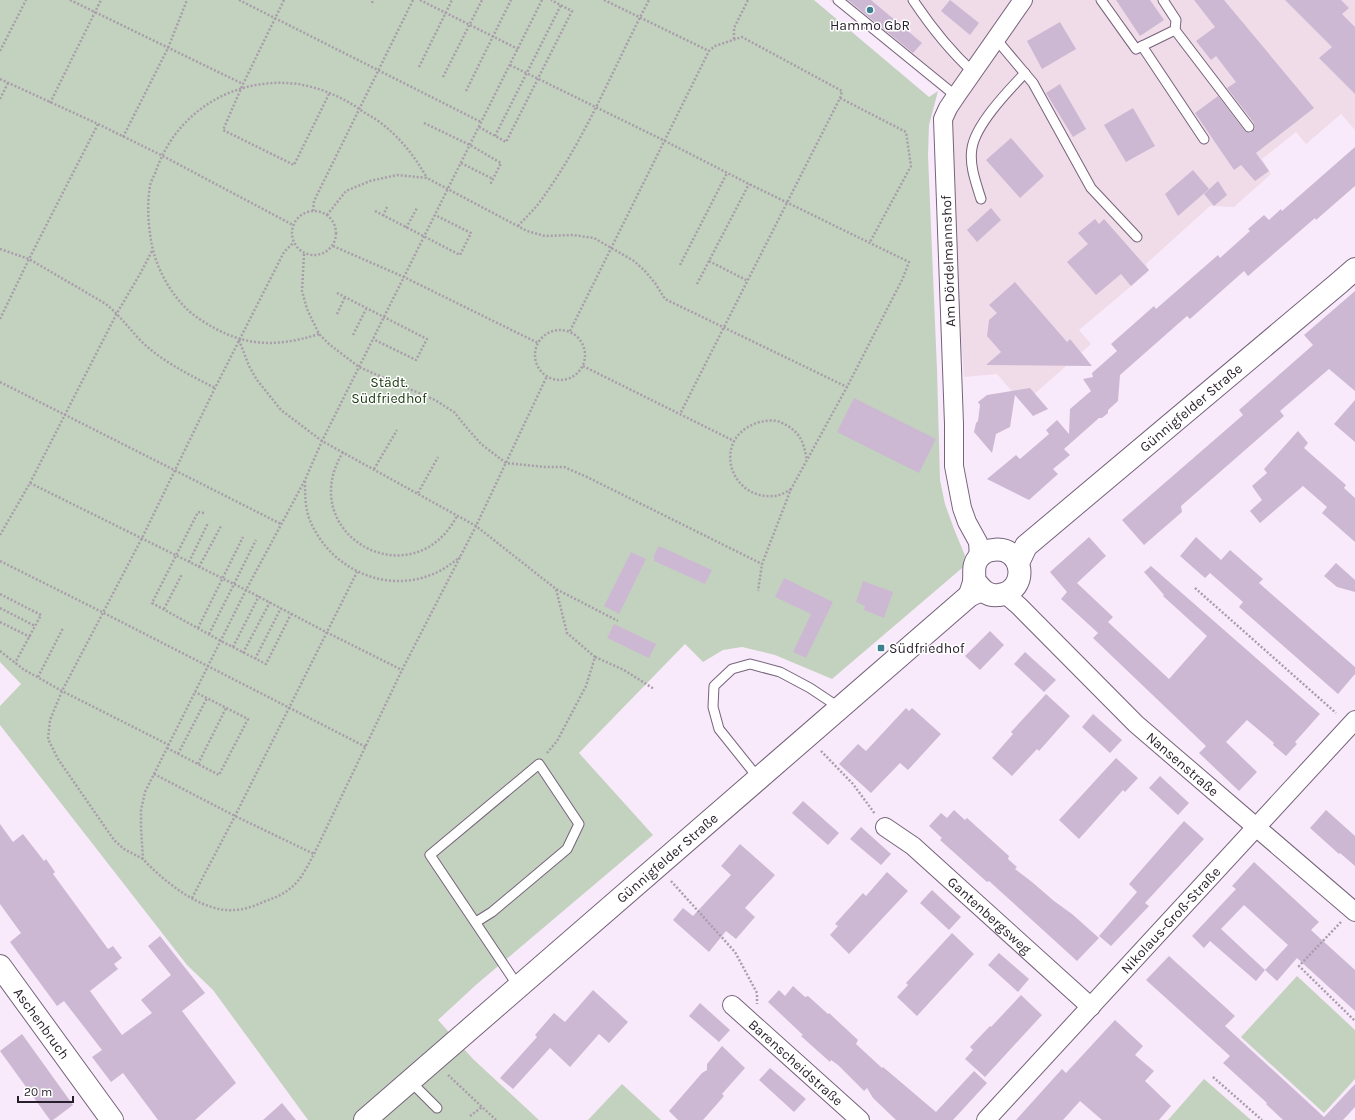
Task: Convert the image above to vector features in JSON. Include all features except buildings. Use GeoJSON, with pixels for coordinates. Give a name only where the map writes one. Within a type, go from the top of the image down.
{"type":"FeatureCollection","features":[{"type":"Feature","properties":{"kind":"street","name":"Am Dördelmannshof"},"geometry":{"type":"LineString","coordinates":[[1000,552],[967,522],[962,508],[954,466],[954,424],[943,119],[956,96],[1023,0]]}},
{"type":"Feature","properties":{"kind":"street","name":"Günnigfelder Straße"},"geometry":{"type":"LineString","coordinates":[[1000,552],[1355,269]]}},
{"type":"Feature","properties":{"kind":"street"},"geometry":{"type":"LineString","coordinates":[[1000,552],[1020,571],[1019,579],[1013,595],[996,596],[975,588],[973,572],[975,564],[1000,552]]}},
{"type":"Feature","properties":{"kind":"street","name":"Günnigfelder Straße"},"geometry":{"type":"LineString","coordinates":[[365,1120],[759,779],[975,588]]}},
{"type":"Feature","properties":{"kind":"street","name":"Nansenstraße"},"geometry":{"type":"LineString","coordinates":[[1013,595],[1136,724],[1354,911]]}},
{"type":"Feature","properties":{"kind":"street","name":"Nikolaus-Groß-Straße"},"geometry":{"type":"LineString","coordinates":[[986,1120],[1353,723]]}},
{"type":"Feature","properties":{"kind":"street","name":"Gantenbergsweg"},"geometry":{"type":"LineString","coordinates":[[885,827],[913,846],[1091,1007]]}},
{"type":"Feature","properties":{"kind":"street","name":"Aschenbruch"},"geometry":{"type":"LineString","coordinates":[[2,972],[112,1120]]}},
{"type":"Feature","properties":{"kind":"street","name":"Barenscheidstraße"},"geometry":{"type":"LineString","coordinates":[[732,1005],[860,1120]]}},
{"type":"Feature","properties":{"kind":"lane"},"geometry":{"type":"LineString","coordinates":[[838,0],[956,96]]}},
{"type":"Feature","properties":{"kind":"lane"},"geometry":{"type":"LineString","coordinates":[[913,0],[932,29],[973,72]]}},
{"type":"Feature","properties":{"kind":"lane"},"geometry":{"type":"LineString","coordinates":[[1101,0],[1136,49],[1175,30]]}},
{"type":"Feature","properties":{"kind":"lane"},"geometry":{"type":"LineString","coordinates":[[1163,0],[1176,20],[1175,30],[1249,127]]}},
{"type":"Feature","properties":{"kind":"lane"},"geometry":{"type":"LineString","coordinates":[[996,39],[1033,83],[1091,188],[1137,237]]}},
{"type":"Feature","properties":{"kind":"lane"},"geometry":{"type":"LineString","coordinates":[[1142,46],[1204,139]]}},
{"type":"Feature","properties":{"kind":"lane"},"geometry":{"type":"LineString","coordinates":[[981,199],[973,173],[972,148],[978,132],[993,110],[1025,73]]}},
{"type":"Feature","properties":{"kind":"lane"},"geometry":{"type":"LineString","coordinates":[[759,779],[719,730],[712,707],[714,686],[732,669],[750,664],[780,672],[810,688],[840,708]]}},
{"type":"Feature","properties":{"kind":"lane"},"geometry":{"type":"LineString","coordinates":[[476,922],[492,912],[567,849],[579,824],[539,764],[430,855],[518,986]]}},
{"type":"Feature","properties":{"kind":"lane"},"geometry":{"type":"LineString","coordinates":[[410,1081],[437,1108]]}},
{"type":"Feature","properties":{"kind":"path"},"geometry":{"type":"LineString","coordinates":[[0,51],[26,0]]}},
{"type":"Feature","properties":{"kind":"path"},"geometry":{"type":"LineString","coordinates":[[70,0],[243,84]]}},
{"type":"Feature","properties":{"kind":"path"},"geometry":{"type":"LineString","coordinates":[[50,103],[101,0]]}},
{"type":"Feature","properties":{"kind":"path"},"geometry":{"type":"LineString","coordinates":[[123,137],[168,48],[187,0]]}},
{"type":"Feature","properties":{"kind":"path"},"geometry":{"type":"LineString","coordinates":[[239,0],[481,122]]}},
{"type":"Feature","properties":{"kind":"path"},"geometry":{"type":"LineString","coordinates":[[284,0],[241,88],[224,130],[294,165],[330,92]]}},
{"type":"Feature","properties":{"kind":"path"},"geometry":{"type":"LineString","coordinates":[[313,211],[314,201],[413,0]]}},
{"type":"Feature","properties":{"kind":"path"},"geometry":{"type":"LineString","coordinates":[[420,0],[518,49]]}},
{"type":"Feature","properties":{"kind":"path"},"geometry":{"type":"LineString","coordinates":[[419,67],[452,0]]}},
{"type":"Feature","properties":{"kind":"path"},"geometry":{"type":"LineString","coordinates":[[444,77],[482,0]]}},
{"type":"Feature","properties":{"kind":"path"},"geometry":{"type":"LineString","coordinates":[[466,91],[511,0]]}},
{"type":"Feature","properties":{"kind":"path"},"geometry":{"type":"LineString","coordinates":[[143,859],[141,810],[145,792],[246,590],[305,480],[358,367],[542,0]]}},
{"type":"Feature","properties":{"kind":"path"},"geometry":{"type":"LineString","coordinates":[[479,127],[506,142],[572,11],[551,0]]}},
{"type":"Feature","properties":{"kind":"path"},"geometry":{"type":"LineString","coordinates":[[604,0],[709,51]]}},
{"type":"Feature","properties":{"kind":"path"},"geometry":{"type":"LineString","coordinates":[[518,226],[538,205],[576,145],[649,0]]}},
{"type":"Feature","properties":{"kind":"path"},"geometry":{"type":"LineString","coordinates":[[734,39],[734,28],[748,0]]}},
{"type":"Feature","properties":{"kind":"path"},"geometry":{"type":"LineString","coordinates":[[495,136],[561,5]]}},
{"type":"Feature","properties":{"kind":"path"},"geometry":{"type":"LineString","coordinates":[[570,331],[666,141],[709,51],[716,46],[742,37],[842,91],[840,98],[680,414]]}},
{"type":"Feature","properties":{"kind":"path"},"geometry":{"type":"LineString","coordinates":[[510,65],[527,72],[787,203],[909,262],[903,278],[847,387],[791,489],[762,564],[758,591]]}},
{"type":"Feature","properties":{"kind":"path"},"geometry":{"type":"LineString","coordinates":[[0,79],[161,155],[293,225]]}},
{"type":"Feature","properties":{"kind":"path"},"geometry":{"type":"LineString","coordinates":[[0,98],[8,83]]}},
{"type":"Feature","properties":{"kind":"path"},"geometry":{"type":"LineString","coordinates":[[319,334],[300,340],[280,343],[259,343],[239,339],[215,329],[194,315],[172,291],[162,274],[152,251],[147,219],[150,186],[161,155],[181,126],[209,103],[241,88],[271,83],[301,84],[330,92],[376,119],[405,145],[417,160],[427,178]]}},
{"type":"Feature","properties":{"kind":"path"},"geometry":{"type":"LineString","coordinates":[[840,98],[906,132],[911,166],[870,242]]}},
{"type":"Feature","properties":{"kind":"path"},"geometry":{"type":"LineString","coordinates":[[424,123],[470,145],[501,163],[490,185]]}},
{"type":"Feature","properties":{"kind":"path"},"geometry":{"type":"LineString","coordinates":[[0,319],[98,124]]}},
{"type":"Feature","properties":{"kind":"path"},"geometry":{"type":"LineString","coordinates":[[461,163],[493,179]]}},
{"type":"Feature","properties":{"kind":"path"},"geometry":{"type":"LineString","coordinates":[[680,265],[727,173]]}},
{"type":"Feature","properties":{"kind":"path"},"geometry":{"type":"LineString","coordinates":[[327,215],[346,191],[370,181],[397,175],[427,178],[527,231],[545,236],[573,235],[594,238],[634,261],[645,271],[665,299],[847,387]]}},
{"type":"Feature","properties":{"kind":"path"},"geometry":{"type":"LineString","coordinates":[[697,284],[749,184]]}},
{"type":"Feature","properties":{"kind":"path"},"geometry":{"type":"LineString","coordinates":[[383,216],[387,207]]}},
{"type":"Feature","properties":{"kind":"path"},"geometry":{"type":"LineString","coordinates":[[406,228],[417,208]]}},
{"type":"Feature","properties":{"kind":"path"},"geometry":{"type":"LineString","coordinates":[[313,211],[327,215],[333,222],[336,229],[336,238],[333,246],[327,252],[320,255],[312,256],[304,254],[293,243],[293,225],[301,215],[313,211]]}},
{"type":"Feature","properties":{"kind":"path"},"geometry":{"type":"LineString","coordinates":[[375,212],[460,255],[472,233],[435,215]]}},
{"type":"Feature","properties":{"kind":"path"},"geometry":{"type":"LineString","coordinates":[[293,243],[284,252],[214,388],[142,538],[62,691],[50,720],[48,739],[55,753],[79,791],[114,840],[124,849],[143,859],[162,878],[192,898],[215,908],[234,910],[281,896],[297,882],[314,854],[402,670],[476,526],[547,376]]}},
{"type":"Feature","properties":{"kind":"path"},"geometry":{"type":"LineString","coordinates":[[333,246],[404,277],[538,343]]}},
{"type":"Feature","properties":{"kind":"path"},"geometry":{"type":"LineString","coordinates":[[0,250],[29,259],[99,300],[117,313],[140,340],[171,365],[214,388]]}},
{"type":"Feature","properties":{"kind":"path"},"geometry":{"type":"LineString","coordinates":[[0,534],[30,483],[117,313],[152,251]]}},
{"type":"Feature","properties":{"kind":"path"},"geometry":{"type":"LineString","coordinates":[[304,254],[302,291],[319,334],[358,367],[435,400],[454,412],[481,444],[506,463],[545,467],[564,467],[762,564]]}},
{"type":"Feature","properties":{"kind":"path"},"geometry":{"type":"LineString","coordinates":[[709,261],[748,281]]}},
{"type":"Feature","properties":{"kind":"path"},"geometry":{"type":"LineString","coordinates":[[337,293],[427,339],[416,360],[373,339]]}},
{"type":"Feature","properties":{"kind":"path"},"geometry":{"type":"LineString","coordinates":[[337,314],[345,297]]}},
{"type":"Feature","properties":{"kind":"path"},"geometry":{"type":"LineString","coordinates":[[353,335],[366,308]]}},
{"type":"Feature","properties":{"kind":"path"},"geometry":{"type":"LineString","coordinates":[[557,330],[570,331],[578,337],[584,346],[586,356],[583,366],[580,371],[569,378],[555,379],[547,376],[538,367],[535,355],[538,343],[546,334],[557,330]]}},
{"type":"Feature","properties":{"kind":"path"},"geometry":{"type":"LineString","coordinates":[[239,339],[249,366],[257,380],[281,410],[322,441],[476,526],[556,589],[618,621]]}},
{"type":"Feature","properties":{"kind":"path"},"geometry":{"type":"LineString","coordinates":[[583,366],[734,441]]}},
{"type":"Feature","properties":{"kind":"path"},"geometry":{"type":"LineString","coordinates":[[0,382],[281,524]]}},
{"type":"Feature","properties":{"kind":"path"},"geometry":{"type":"LineString","coordinates":[[791,489],[776,496],[759,496],[743,488],[733,474],[730,458],[734,441],[745,428],[761,421],[778,421],[794,429],[804,444],[807,461]]}},
{"type":"Feature","properties":{"kind":"path"},"geometry":{"type":"LineString","coordinates":[[374,469],[398,430]]}},
{"type":"Feature","properties":{"kind":"path"},"geometry":{"type":"LineString","coordinates":[[343,452],[337,462],[332,479],[331,496],[333,507],[343,528],[351,537],[370,550],[392,555],[415,553],[431,545],[444,535],[452,526],[457,515]]}},
{"type":"Feature","properties":{"kind":"path"},"geometry":{"type":"LineString","coordinates":[[418,493],[438,456]]}},
{"type":"Feature","properties":{"kind":"path"},"geometry":{"type":"LineString","coordinates":[[305,480],[305,499],[309,517],[316,534],[327,549],[341,562],[356,572],[374,578],[392,581],[411,580],[446,568],[460,557]]}},
{"type":"Feature","properties":{"kind":"path"},"geometry":{"type":"LineString","coordinates":[[30,483],[259,596],[291,614],[402,670]]}},
{"type":"Feature","properties":{"kind":"path"},"geometry":{"type":"LineString","coordinates":[[204,513],[198,512],[152,603],[266,664],[291,614]]}},
{"type":"Feature","properties":{"kind":"path"},"geometry":{"type":"LineString","coordinates":[[189,562],[208,523]]}},
{"type":"Feature","properties":{"kind":"path"},"geometry":{"type":"LineString","coordinates":[[199,567],[221,526]]}},
{"type":"Feature","properties":{"kind":"path"},"geometry":{"type":"LineString","coordinates":[[198,628],[243,537]]}},
{"type":"Feature","properties":{"kind":"path"},"geometry":{"type":"LineString","coordinates":[[208,634],[256,540]]}},
{"type":"Feature","properties":{"kind":"path"},"geometry":{"type":"LineString","coordinates":[[0,562],[102,612],[366,747]]}},
{"type":"Feature","properties":{"kind":"path"},"geometry":{"type":"LineString","coordinates":[[192,898],[235,816],[356,572]]}},
{"type":"Feature","properties":{"kind":"path"},"geometry":{"type":"LineString","coordinates":[[164,609],[182,574]]}},
{"type":"Feature","properties":{"kind":"path"},"geometry":{"type":"LineString","coordinates":[[1194,588],[1353,723]]}},
{"type":"Feature","properties":{"kind":"path"},"geometry":{"type":"LineString","coordinates":[[556,589],[567,633],[595,657],[624,670],[654,689]]}},
{"type":"Feature","properties":{"kind":"path"},"geometry":{"type":"LineString","coordinates":[[0,594],[41,615],[16,663]]}},
{"type":"Feature","properties":{"kind":"path"},"geometry":{"type":"LineString","coordinates":[[233,647],[259,596]]}},
{"type":"Feature","properties":{"kind":"path"},"geometry":{"type":"LineString","coordinates":[[243,653],[270,602]]}},
{"type":"Feature","properties":{"kind":"path"},"geometry":{"type":"LineString","coordinates":[[0,608],[35,626]]}},
{"type":"Feature","properties":{"kind":"path"},"geometry":{"type":"LineString","coordinates":[[255,659],[280,608]]}},
{"type":"Feature","properties":{"kind":"path"},"geometry":{"type":"LineString","coordinates":[[0,622],[30,637]]}},
{"type":"Feature","properties":{"kind":"path"},"geometry":{"type":"LineString","coordinates":[[38,677],[63,628]]}},
{"type":"Feature","properties":{"kind":"path"},"geometry":{"type":"LineString","coordinates":[[0,651],[23,669],[62,691],[168,745]]}},
{"type":"Feature","properties":{"kind":"path"},"geometry":{"type":"LineString","coordinates":[[539,764],[557,741],[586,686],[595,657]]}},
{"type":"Feature","properties":{"kind":"path"},"geometry":{"type":"LineString","coordinates":[[167,748],[219,775],[230,754],[248,719],[196,692]]}},
{"type":"Feature","properties":{"kind":"path"},"geometry":{"type":"LineString","coordinates":[[178,754],[207,698]]}},
{"type":"Feature","properties":{"kind":"path"},"geometry":{"type":"LineString","coordinates":[[198,764],[226,708]]}},
{"type":"Feature","properties":{"kind":"path"},"geometry":{"type":"LineString","coordinates":[[807,736],[853,784],[885,827]]}},
{"type":"Feature","properties":{"kind":"path"},"geometry":{"type":"LineString","coordinates":[[154,774],[235,816],[314,854]]}},
{"type":"Feature","properties":{"kind":"path"},"geometry":{"type":"LineString","coordinates":[[657,866],[735,952],[757,993],[756,1026]]}},
{"type":"Feature","properties":{"kind":"path"},"geometry":{"type":"LineString","coordinates":[[1354,911],[1299,966],[1355,1021]]}},
{"type":"Feature","properties":{"kind":"path"},"geometry":{"type":"LineString","coordinates":[[433,1061],[496,1120]]}},
{"type":"Feature","properties":{"kind":"path"},"geometry":{"type":"LineString","coordinates":[[1212,1077],[1262,1120]]}},
{"type":"Feature","properties":{"kind":"path"},"geometry":{"type":"LineString","coordinates":[[470,1116],[482,1106]]}},
{"type":"Feature","properties":{"kind":"shaded area"},"geometry":{"type":"Polygon","coordinates":[[[829,0],[1355,0],[1355,130],[1341,114],[1306,144],[1296,132],[1262,159],[1271,174],[1234,207],[1210,206],[1146,264],[1149,271],[1079,330],[1091,344],[1023,404],[997,374],[964,377],[946,134],[956,104],[829,0]]]}},
{"type":"Feature","properties":{"kind":"green space","name":"Städt. Südfriedhof"},"geometry":{"type":"Polygon","coordinates":[[[0,0],[814,0],[929,97],[938,91],[929,125],[928,155],[940,480],[945,504],[968,563],[832,679],[775,655],[742,647],[723,650],[703,662],[685,644],[579,753],[653,835],[477,984],[438,1020],[473,1059],[539,1120],[308,1120],[213,990],[187,965],[0,725],[0,706],[21,684],[0,662],[0,0]]]}},
{"type":"Feature","properties":{"kind":"green space"},"geometry":{"type":"Polygon","coordinates":[[[1297,976],[1355,1030],[1355,1079],[1324,1113],[1241,1037],[1297,976]]]}},
{"type":"Feature","properties":{"kind":"green space"},"geometry":{"type":"Polygon","coordinates":[[[1204,1079],[1251,1120],[1168,1120],[1204,1079]]]}},
{"type":"Feature","properties":{"kind":"green space"},"geometry":{"type":"Polygon","coordinates":[[[622,1084],[661,1120],[588,1120],[622,1084]]]}},
{"type":"Feature","properties":{"kind":"place","name":"Hammo GbR"},"geometry":{"type":"Point","coordinates":[870,10]}},
{"type":"Feature","properties":{"kind":"place","name":"Südfriedhof"},"geometry":{"type":"Point","coordinates":[881,648]}}]}
